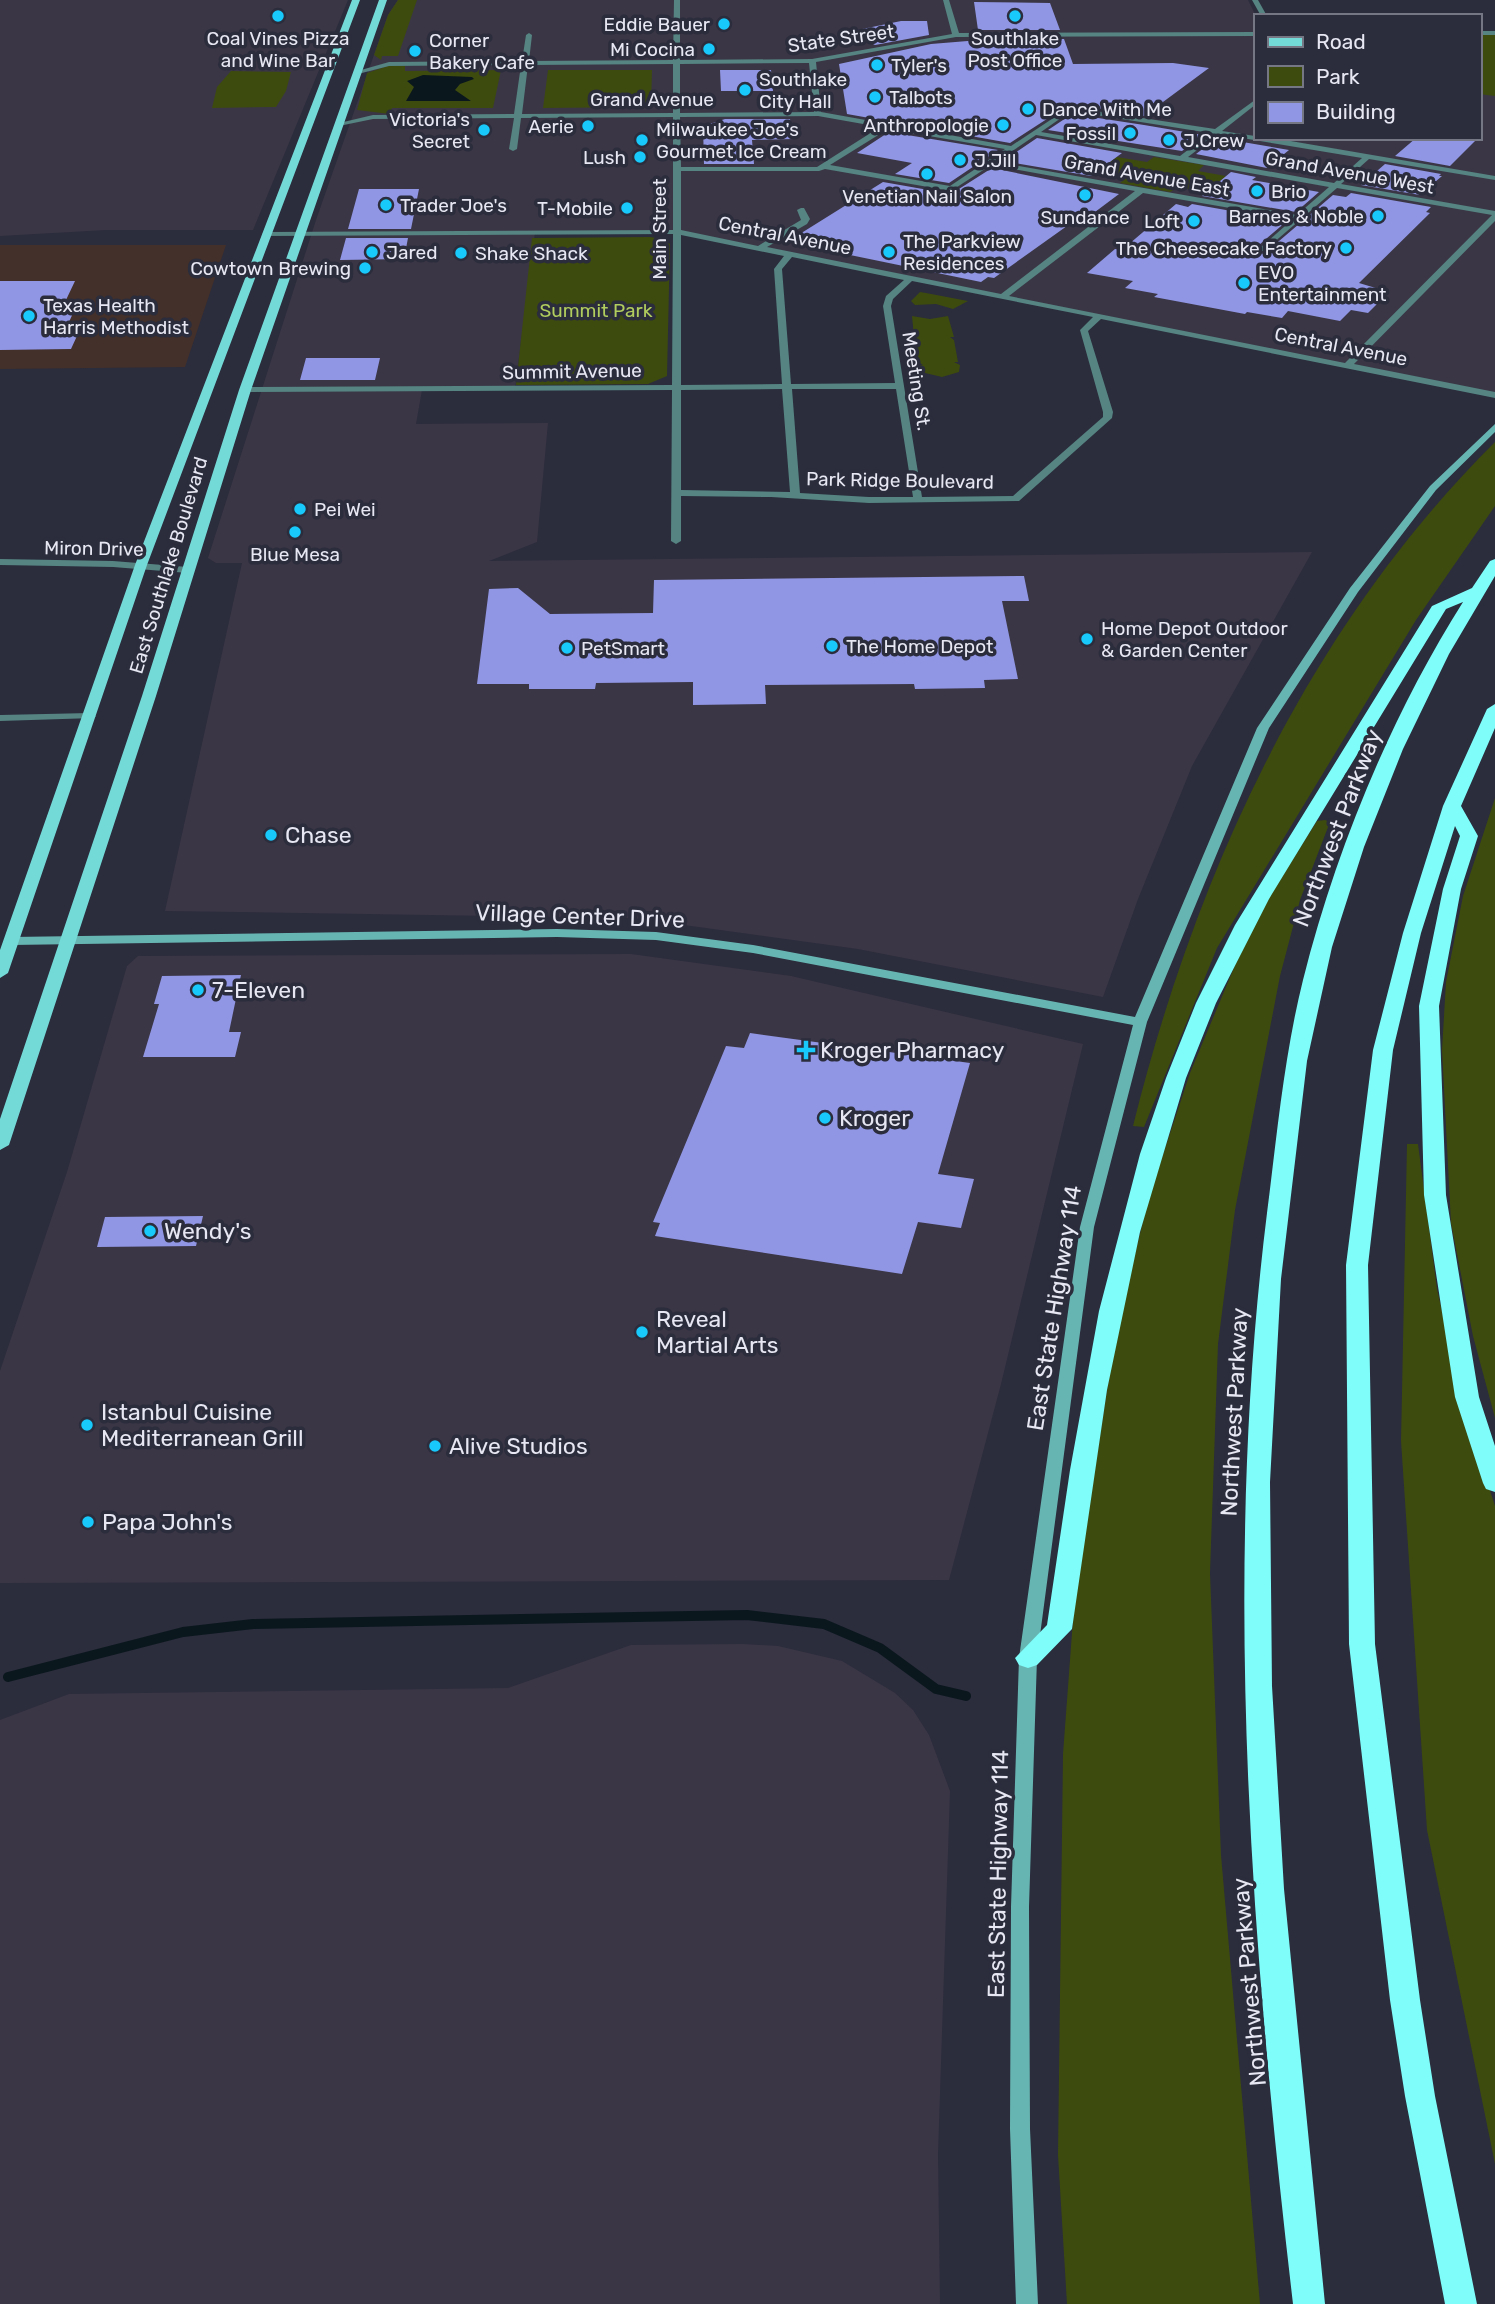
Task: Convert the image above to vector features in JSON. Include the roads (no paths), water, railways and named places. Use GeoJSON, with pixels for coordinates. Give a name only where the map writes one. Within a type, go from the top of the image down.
{"type":"FeatureCollection","features":[{"type":"Feature","properties":{"kind":"highway","name":"Northwest Parkway"},"geometry":{"type":"LineString","coordinates":[[1309,2304],[1297,2208],[1265,1838],[1256,1603],[1260,1391],[1273,1239],[1303,1026],[1321,949],[1355,845],[1416,699],[1476,591],[1495,564]]}},
{"type":"Feature","properties":{"kind":"highway"},"geometry":{"type":"LineString","coordinates":[[1028,1658],[1059,1629],[1097,1381],[1128,1240],[1167,1110],[1206,1003],[1294,838],[1440,606],[1476,591]]}},
{"type":"Feature","properties":{"kind":"highway"},"geometry":{"type":"LineString","coordinates":[[1461,2304],[1418,2082],[1373,1747],[1362,1644],[1357,1434],[1357,1265],[1383,1051],[1412,933],[1452,806],[1495,709]]}},
{"type":"Feature","properties":{"kind":"highway"},"geometry":{"type":"LineString","coordinates":[[1452,806],[1469,836],[1452,889],[1429,1006],[1435,1195],[1467,1397],[1495,1483]]}},
{"type":"Feature","properties":{"kind":"main road","name":"East Southlake Boulevard"},"geometry":{"type":"LineString","coordinates":[[0,973],[6,941],[90,716],[141,565],[356,0]]}},
{"type":"Feature","properties":{"kind":"main road","name":"East Southlake Boulevard"},"geometry":{"type":"LineString","coordinates":[[0,1144],[69,940],[245,390],[383,0]]}},
{"type":"Feature","properties":{"kind":"main road","name":"East State Highway 114"},"geometry":{"type":"LineString","coordinates":[[1027,2304],[1020,2129],[1020,1907],[1028,1658],[1087,1227],[1140,1022],[1263,728],[1354,590],[1433,488],[1495,427]]}},
{"type":"Feature","properties":{"kind":"main road","name":"Village Center Drive"},"geometry":{"type":"LineString","coordinates":[[6,941],[557,933],[656,936],[753,949],[1140,1022]]}},
{"type":"Feature","properties":{"kind":"street","name":"Main Street"},"geometry":{"type":"LineString","coordinates":[[676,541],[677,0]]}},
{"type":"Feature","properties":{"kind":"street"},"geometry":{"type":"LineString","coordinates":[[946,0],[956,36]]}},
{"type":"Feature","properties":{"kind":"street","name":"State Street"},"geometry":{"type":"LineString","coordinates":[[358,72],[389,64],[812,61],[956,36],[1254,34]]}},
{"type":"Feature","properties":{"kind":"street"},"geometry":{"type":"LineString","coordinates":[[513,149],[529,35]]}},
{"type":"Feature","properties":{"kind":"street","name":"State Street"},"geometry":{"type":"LineString","coordinates":[[364,55],[389,64]]}},
{"type":"Feature","properties":{"kind":"street"},"geometry":{"type":"LineString","coordinates":[[812,61],[818,114]]}},
{"type":"Feature","properties":{"kind":"street"},"geometry":{"type":"LineString","coordinates":[[1181,159],[1254,103]]}},
{"type":"Feature","properties":{"kind":"street","name":"Grand Avenue"},"geometry":{"type":"LineString","coordinates":[[345,108],[373,117]]}},
{"type":"Feature","properties":{"kind":"street"},"geometry":{"type":"LineString","coordinates":[[823,166],[951,189],[1070,109],[1254,138]]}},
{"type":"Feature","properties":{"kind":"street","name":"Grand Avenue"},"geometry":{"type":"LineString","coordinates":[[339,124],[373,117],[818,114],[1012,148]]}},
{"type":"Feature","properties":{"kind":"street"},"geometry":{"type":"LineString","coordinates":[[676,169],[819,169],[887,126]]}},
{"type":"Feature","properties":{"kind":"street","name":"Grand Avenue West"},"geometry":{"type":"LineString","coordinates":[[1034,133],[1495,215]]}},
{"type":"Feature","properties":{"kind":"street"},"geometry":{"type":"LineString","coordinates":[[1268,140],[1495,178]]}},
{"type":"Feature","properties":{"kind":"street"},"geometry":{"type":"LineString","coordinates":[[1264,249],[1367,157]]}},
{"type":"Feature","properties":{"kind":"street","name":"Grand Avenue East"},"geometry":{"type":"LineString","coordinates":[[990,163],[1298,218]]}},
{"type":"Feature","properties":{"kind":"street"},"geometry":{"type":"LineString","coordinates":[[1002,297],[1142,190]]}},
{"type":"Feature","properties":{"kind":"street"},"geometry":{"type":"LineString","coordinates":[[760,248],[804,222],[806,219],[801,210]]}},
{"type":"Feature","properties":{"kind":"street"},"geometry":{"type":"LineString","coordinates":[[1348,365],[1495,215]]}},
{"type":"Feature","properties":{"kind":"street","name":"Central Avenue"},"geometry":{"type":"LineString","coordinates":[[266,234],[677,232],[1495,395]]}},
{"type":"Feature","properties":{"kind":"street"},"geometry":{"type":"LineString","coordinates":[[790,254],[778,269],[795,496]]}},
{"type":"Feature","properties":{"kind":"street","name":"Meeting St."},"geometry":{"type":"LineString","coordinates":[[911,278],[889,298],[887,306],[918,500]]}},
{"type":"Feature","properties":{"kind":"street","name":"Park Ridge Boulevard"},"geometry":{"type":"LineString","coordinates":[[677,493],[918,500],[1016,499],[1102,424],[1108,412],[1084,330],[1098,316]]}},
{"type":"Feature","properties":{"kind":"street","name":"Summit Avenue"},"geometry":{"type":"LineString","coordinates":[[245,390],[900,386]]}},
{"type":"Feature","properties":{"kind":"street","name":"Miron Drive"},"geometry":{"type":"LineString","coordinates":[[0,562],[141,565],[188,570]]}},
{"type":"Feature","properties":{"kind":"street"},"geometry":{"type":"LineString","coordinates":[[0,718],[90,716]]}},
{"type":"Feature","properties":{"kind":"waterway"},"geometry":{"type":"LineString","coordinates":[[8,1677],[183,1632],[253,1624],[747,1615],[824,1624],[880,1648],[936,1689],[966,1696]]}},
{"type":"Feature","properties":{"kind":"place","name":"Coal Vines Pizza and Wine Bar"},"geometry":{"type":"Point","coordinates":[278,16]}},
{"type":"Feature","properties":{"kind":"place","name":"Southlake Post Office"},"geometry":{"type":"Point","coordinates":[1015,16]}},
{"type":"Feature","properties":{"kind":"place","name":"Eddie Bauer"},"geometry":{"type":"Point","coordinates":[724,24]}},
{"type":"Feature","properties":{"kind":"place","name":"Mi Cocina"},"geometry":{"type":"Point","coordinates":[709,49]}},
{"type":"Feature","properties":{"kind":"place","name":"Corner Bakery Cafe"},"geometry":{"type":"Point","coordinates":[415,51]}},
{"type":"Feature","properties":{"kind":"place","name":"Tyler's"},"geometry":{"type":"Point","coordinates":[877,65]}},
{"type":"Feature","properties":{"kind":"place","name":"Southlake City Hall"},"geometry":{"type":"Point","coordinates":[745,90]}},
{"type":"Feature","properties":{"kind":"place","name":"Talbots"},"geometry":{"type":"Point","coordinates":[875,97]}},
{"type":"Feature","properties":{"kind":"place","name":"Dance With Me"},"geometry":{"type":"Point","coordinates":[1028,109]}},
{"type":"Feature","properties":{"kind":"place","name":"Anthropologie"},"geometry":{"type":"Point","coordinates":[1003,125]}},
{"type":"Feature","properties":{"kind":"place","name":"Aerie"},"geometry":{"type":"Point","coordinates":[588,126]}},
{"type":"Feature","properties":{"kind":"place","name":"Victoria's Secret"},"geometry":{"type":"Point","coordinates":[484,130]}},
{"type":"Feature","properties":{"kind":"place","name":"Fossil"},"geometry":{"type":"Point","coordinates":[1130,133]}},
{"type":"Feature","properties":{"kind":"place","name":"Milwaukee Joe's Gourmet Ice Cream"},"geometry":{"type":"Point","coordinates":[642,140]}},
{"type":"Feature","properties":{"kind":"place","name":"J.Crew"},"geometry":{"type":"Point","coordinates":[1169,140]}},
{"type":"Feature","properties":{"kind":"place","name":"Lush"},"geometry":{"type":"Point","coordinates":[640,157]}},
{"type":"Feature","properties":{"kind":"place","name":"J.Jill"},"geometry":{"type":"Point","coordinates":[960,160]}},
{"type":"Feature","properties":{"kind":"place","name":"Venetian Nail Salon"},"geometry":{"type":"Point","coordinates":[927,174]}},
{"type":"Feature","properties":{"kind":"place","name":"Brio"},"geometry":{"type":"Point","coordinates":[1257,191]}},
{"type":"Feature","properties":{"kind":"place","name":"Sundance"},"geometry":{"type":"Point","coordinates":[1085,195]}},
{"type":"Feature","properties":{"kind":"place","name":"Trader Joe's"},"geometry":{"type":"Point","coordinates":[386,205]}},
{"type":"Feature","properties":{"kind":"place","name":"T-Mobile"},"geometry":{"type":"Point","coordinates":[627,208]}},
{"type":"Feature","properties":{"kind":"place","name":"Barnes & Noble"},"geometry":{"type":"Point","coordinates":[1378,216]}},
{"type":"Feature","properties":{"kind":"place","name":"Loft"},"geometry":{"type":"Point","coordinates":[1194,221]}},
{"type":"Feature","properties":{"kind":"place","name":"The Cheesecake Factory"},"geometry":{"type":"Point","coordinates":[1346,248]}},
{"type":"Feature","properties":{"kind":"place","name":"Jared"},"geometry":{"type":"Point","coordinates":[372,252]}},
{"type":"Feature","properties":{"kind":"place","name":"The Parkview Residences"},"geometry":{"type":"Point","coordinates":[889,252]}},
{"type":"Feature","properties":{"kind":"place","name":"Shake Shack"},"geometry":{"type":"Point","coordinates":[461,253]}},
{"type":"Feature","properties":{"kind":"place","name":"Cowtown Brewing"},"geometry":{"type":"Point","coordinates":[365,268]}},
{"type":"Feature","properties":{"kind":"place","name":"EVO Entertainment"},"geometry":{"type":"Point","coordinates":[1244,283]}},
{"type":"Feature","properties":{"kind":"place","name":"Texas Health Harris Methodist"},"geometry":{"type":"Point","coordinates":[29,316]}},
{"type":"Feature","properties":{"kind":"place","name":"Pei Wei"},"geometry":{"type":"Point","coordinates":[300,509]}},
{"type":"Feature","properties":{"kind":"place","name":"Blue Mesa"},"geometry":{"type":"Point","coordinates":[295,532]}},
{"type":"Feature","properties":{"kind":"place","name":"Home Depot Outdoor & Garden Center"},"geometry":{"type":"Point","coordinates":[1087,639]}},
{"type":"Feature","properties":{"kind":"place","name":"The Home Depot"},"geometry":{"type":"Point","coordinates":[832,646]}},
{"type":"Feature","properties":{"kind":"place","name":"PetSmart"},"geometry":{"type":"Point","coordinates":[567,648]}},
{"type":"Feature","properties":{"kind":"place","name":"Chase"},"geometry":{"type":"Point","coordinates":[271,835]}},
{"type":"Feature","properties":{"kind":"place","name":"7-Eleven"},"geometry":{"type":"Point","coordinates":[198,990]}},
{"type":"Feature","properties":{"kind":"place","name":"Kroger Pharmacy"},"geometry":{"type":"Point","coordinates":[806,1050]}},
{"type":"Feature","properties":{"kind":"place","name":"Kroger"},"geometry":{"type":"Point","coordinates":[825,1118]}},
{"type":"Feature","properties":{"kind":"place","name":"Wendy's"},"geometry":{"type":"Point","coordinates":[150,1231]}},
{"type":"Feature","properties":{"kind":"place","name":"Reveal Martial Arts"},"geometry":{"type":"Point","coordinates":[642,1332]}},
{"type":"Feature","properties":{"kind":"place","name":"Istanbul Cuisine Mediterranean Grill"},"geometry":{"type":"Point","coordinates":[87,1425]}},
{"type":"Feature","properties":{"kind":"place","name":"Alive Studios"},"geometry":{"type":"Point","coordinates":[435,1446]}},
{"type":"Feature","properties":{"kind":"place","name":"Papa John's"},"geometry":{"type":"Point","coordinates":[88,1522]}},
{"type":"Feature","properties":{"kind":"park label","name":"Summit Park"},"geometry":{"type":"Point","coordinates":[596,310]}}]}
